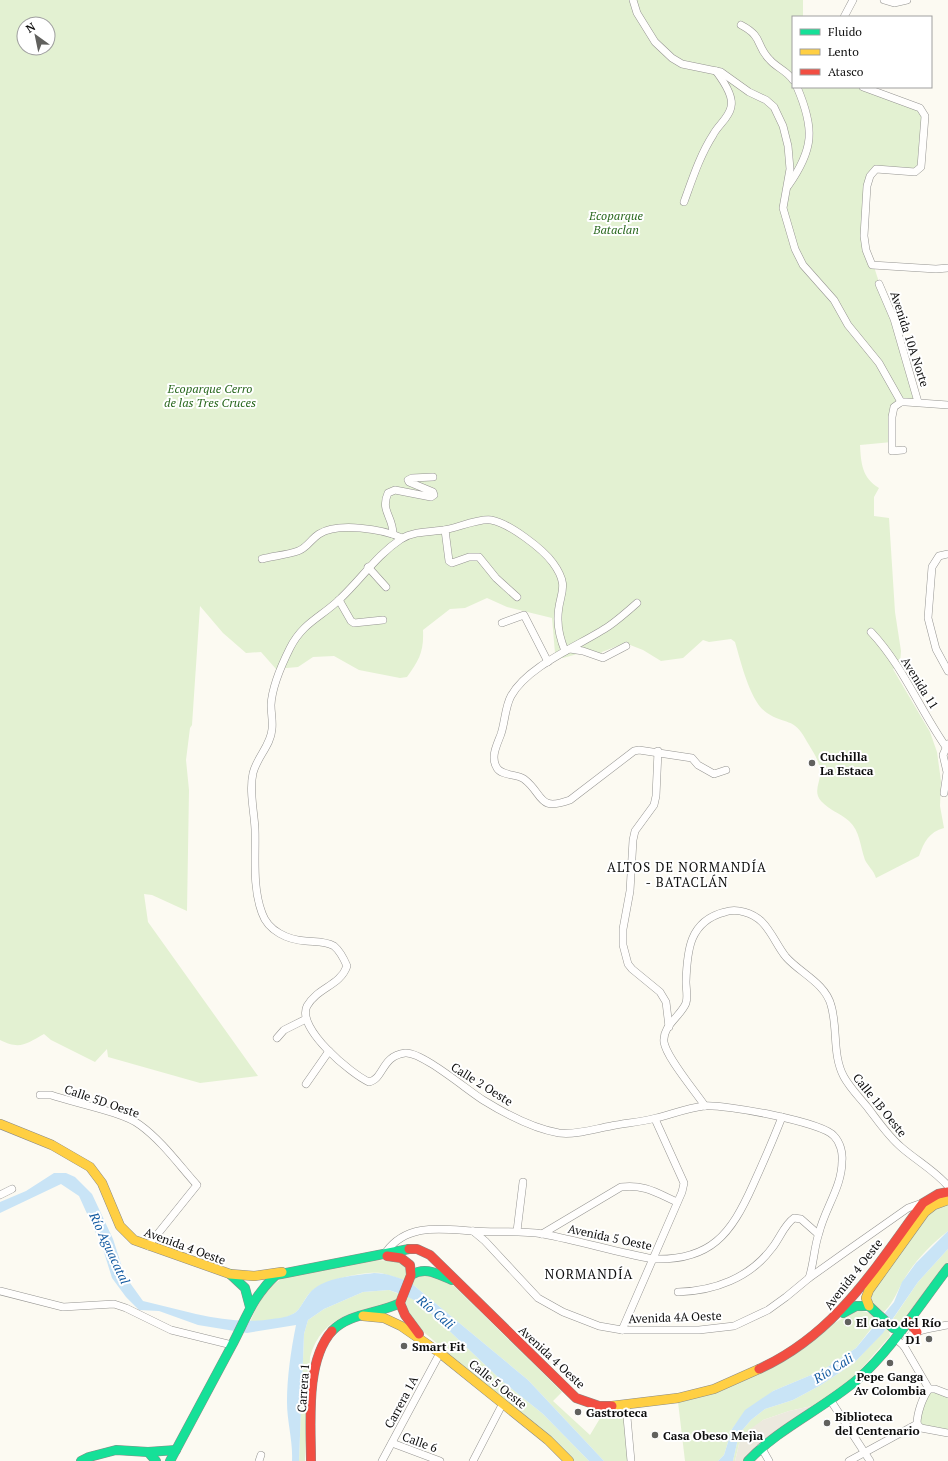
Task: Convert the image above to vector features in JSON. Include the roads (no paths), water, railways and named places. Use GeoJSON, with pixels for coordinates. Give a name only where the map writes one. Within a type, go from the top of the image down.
{"type":"FeatureCollection","features":[{"type":"Feature","properties":{"kind":"main road","name":"Avenida 4 Oeste"},"geometry":{"type":"LineString","coordinates":[[0,1124],[26,1133],[59,1150],[92,1170],[105,1189],[122,1230],[134,1240],[230,1274],[254,1276],[285,1272],[406,1249],[417,1250],[430,1255],[576,1398],[599,1406],[626,1406],[678,1398],[714,1389],[776,1361],[796,1350],[829,1323],[860,1288],[918,1208],[938,1194],[948,1192]]}},
{"type":"Feature","properties":{"kind":"main road","name":"Avenida 4 Oeste"},"geometry":{"type":"LineString","coordinates":[[871,1308],[866,1298],[869,1290],[918,1208],[934,1205],[948,1200]]}},
{"type":"Feature","properties":{"kind":"main road"},"geometry":{"type":"LineString","coordinates":[[370,1256],[397,1257],[405,1259],[410,1265],[410,1277],[401,1301],[405,1315],[415,1330],[440,1353]]}},
{"type":"Feature","properties":{"kind":"main road"},"geometry":{"type":"LineString","coordinates":[[748,1461],[761,1447],[830,1401],[859,1378],[896,1332],[908,1321],[948,1268]]}},
{"type":"Feature","properties":{"kind":"main road"},"geometry":{"type":"LineString","coordinates":[[410,1277],[420,1270],[426,1269],[456,1282]]}},
{"type":"Feature","properties":{"kind":"main road","name":"Avenida 4 Oeste"},"geometry":{"type":"LineString","coordinates":[[171,1461],[234,1342],[249,1310],[262,1288],[276,1275],[285,1272]]}},
{"type":"Feature","properties":{"kind":"main road","name":"Avenida 4 Oeste"},"geometry":{"type":"LineString","coordinates":[[230,1274],[244,1284],[249,1293],[249,1310]]}},
{"type":"Feature","properties":{"kind":"main road","name":"Carrera 1"},"geometry":{"type":"LineString","coordinates":[[311,1461],[314,1370],[318,1352],[328,1336],[337,1326],[363,1316],[389,1310],[401,1301]]}},
{"type":"Feature","properties":{"kind":"main road"},"geometry":{"type":"LineString","coordinates":[[829,1323],[858,1305],[871,1308],[896,1332]]}},
{"type":"Feature","properties":{"kind":"main road","name":"Calle 5 Oeste"},"geometry":{"type":"LineString","coordinates":[[363,1316],[384,1318],[401,1326],[440,1353],[548,1440],[567,1461]]}},
{"type":"Feature","properties":{"kind":"main road"},"geometry":{"type":"LineString","coordinates":[[908,1321],[917,1332]]}},
{"type":"Feature","properties":{"kind":"main road"},"geometry":{"type":"LineString","coordinates":[[81,1461],[89,1457],[116,1450],[148,1452],[176,1450]]}},
{"type":"Feature","properties":{"kind":"main road"},"geometry":{"type":"LineString","coordinates":[[148,1452],[156,1461]]}},
{"type":"Feature","properties":{"kind":"street"},"geometry":{"type":"LineString","coordinates":[[633,0],[637,14],[655,42],[672,58],[682,64],[716,71],[728,76],[749,92],[766,100],[774,107],[783,126],[788,146],[790,169],[784,208],[795,249],[803,265],[834,300],[848,325],[879,363],[893,385],[901,402]]}},
{"type":"Feature","properties":{"kind":"street"},"geometry":{"type":"LineString","coordinates":[[845,16],[853,0]]}},
{"type":"Feature","properties":{"kind":"street"},"geometry":{"type":"LineString","coordinates":[[884,0],[894,3],[907,0]]}},
{"type":"Feature","properties":{"kind":"street"},"geometry":{"type":"LineString","coordinates":[[741,25],[757,36],[762,50],[770,61],[779,66],[792,79]]}},
{"type":"Feature","properties":{"kind":"street"},"geometry":{"type":"LineString","coordinates":[[684,202],[713,134],[732,107],[731,99],[723,80],[716,71]]}},
{"type":"Feature","properties":{"kind":"street"},"geometry":{"type":"LineString","coordinates":[[787,188],[800,168],[810,143],[808,126],[797,88]]}},
{"type":"Feature","properties":{"kind":"street"},"geometry":{"type":"LineString","coordinates":[[866,88],[920,108],[925,116],[921,167],[919,170],[915,172],[876,169],[870,176],[867,186],[864,236],[866,250],[872,265],[936,269],[948,268]]}},
{"type":"Feature","properties":{"kind":"street","name":"Avenida 10A Norte"},"geometry":{"type":"LineString","coordinates":[[879,284],[894,319],[918,402]]}},
{"type":"Feature","properties":{"kind":"street"},"geometry":{"type":"LineString","coordinates":[[903,450],[892,451],[892,417],[894,407],[901,402],[948,405]]}},
{"type":"Feature","properties":{"kind":"street"},"geometry":{"type":"LineString","coordinates":[[393,534],[393,525],[385,506],[388,494],[395,490],[431,497],[434,495],[433,492],[409,482],[408,480],[412,478],[433,477]]}},
{"type":"Feature","properties":{"kind":"street"},"geometry":{"type":"LineString","coordinates":[[277,1038],[284,1030],[306,1018],[306,1007],[324,988],[335,983],[344,974],[347,966],[342,955],[334,947],[323,942],[304,941],[286,937],[270,927],[262,913],[255,872],[255,829],[251,787],[254,771],[269,742],[272,729],[271,703],[277,680],[290,648],[303,628],[339,600],[368,567],[402,538],[413,534],[445,530],[490,520],[506,525],[545,554],[560,575],[564,588],[558,619],[560,638],[567,650]]}},
{"type":"Feature","properties":{"kind":"street"},"geometry":{"type":"LineString","coordinates":[[262,560],[299,551],[319,534],[341,528],[376,530],[402,538]]}},
{"type":"Feature","properties":{"kind":"street"},"geometry":{"type":"LineString","coordinates":[[445,530],[449,561],[452,563],[469,557],[479,557],[496,578],[517,597]]}},
{"type":"Feature","properties":{"kind":"street"},"geometry":{"type":"LineString","coordinates":[[948,554],[939,556],[932,567],[928,618],[936,649],[948,671]]}},
{"type":"Feature","properties":{"kind":"street"},"geometry":{"type":"LineString","coordinates":[[368,567],[386,587]]}},
{"type":"Feature","properties":{"kind":"street"},"geometry":{"type":"LineString","coordinates":[[339,600],[354,623],[383,620]]}},
{"type":"Feature","properties":{"kind":"street"},"geometry":{"type":"LineString","coordinates":[[637,603],[609,626],[567,650],[532,673],[511,695],[494,755],[495,764],[500,772],[519,775],[529,782],[540,799],[546,803],[560,803],[580,793],[634,751],[658,751],[692,758],[702,768],[714,774],[726,770]]}},
{"type":"Feature","properties":{"kind":"street"},"geometry":{"type":"LineString","coordinates":[[502,623],[524,615],[548,662]]}},
{"type":"Feature","properties":{"kind":"street","name":"Avenida 11"},"geometry":{"type":"LineString","coordinates":[[871,632],[880,642],[903,675],[947,745]]}},
{"type":"Feature","properties":{"kind":"street"},"geometry":{"type":"LineString","coordinates":[[567,650],[583,651],[603,658],[626,646]]}},
{"type":"Feature","properties":{"kind":"street"},"geometry":{"type":"LineString","coordinates":[[944,793],[947,772],[943,755],[947,745]]}},
{"type":"Feature","properties":{"kind":"street"},"geometry":{"type":"LineString","coordinates":[[658,751],[656,796],[654,804],[635,831],[633,840],[630,891],[623,929],[623,945],[628,964],[660,992],[666,1002],[669,1027],[664,1036],[664,1044],[669,1055],[705,1106]]}},
{"type":"Feature","properties":{"kind":"street","name":"Calle 1B Oeste"},"geometry":{"type":"LineString","coordinates":[[669,1027],[686,1002],[687,955],[694,935],[701,926],[718,913],[739,911],[750,914],[761,921],[786,957],[815,982],[831,1004],[839,1063],[843,1076],[850,1086],[892,1138],[902,1148],[933,1171],[948,1186]]}},
{"type":"Feature","properties":{"kind":"street","name":"Calle 2 Oeste"},"geometry":{"type":"LineString","coordinates":[[306,1018],[310,1027],[329,1051],[362,1079],[369,1082],[376,1080],[388,1059],[397,1054],[408,1052],[414,1054],[483,1100],[522,1120],[558,1132],[573,1133],[590,1131],[655,1119],[705,1106],[723,1107],[782,1117],[821,1128],[834,1135],[840,1146],[842,1160],[840,1176],[818,1234],[809,1278]]}},
{"type":"Feature","properties":{"kind":"street"},"geometry":{"type":"LineString","coordinates":[[306,1084],[329,1051]]}},
{"type":"Feature","properties":{"kind":"street","name":"Calle 5D Oeste"},"geometry":{"type":"LineString","coordinates":[[40,1094],[51,1095],[139,1124],[151,1134],[197,1185],[148,1246]]}},
{"type":"Feature","properties":{"kind":"street","name":"Avenida 5 Oeste"},"geometry":{"type":"LineString","coordinates":[[386,1252],[394,1243],[410,1233],[429,1229],[449,1228],[473,1231],[517,1231],[542,1234],[653,1259],[686,1257],[703,1250],[726,1233],[733,1225],[742,1209],[782,1117]]}},
{"type":"Feature","properties":{"kind":"street"},"geometry":{"type":"LineString","coordinates":[[622,1330],[678,1202],[684,1183],[655,1119]]}},
{"type":"Feature","properties":{"kind":"street"},"geometry":{"type":"LineString","coordinates":[[517,1231],[522,1182]]}},
{"type":"Feature","properties":{"kind":"street"},"geometry":{"type":"LineString","coordinates":[[542,1234],[621,1187],[635,1185],[645,1187],[678,1202]]}},
{"type":"Feature","properties":{"kind":"street"},"geometry":{"type":"LineString","coordinates":[[0,1195],[12,1189]]}},
{"type":"Feature","properties":{"kind":"street","name":"Avenida 4A Oeste"},"geometry":{"type":"LineString","coordinates":[[473,1231],[485,1241],[526,1286],[549,1305],[581,1320],[599,1326],[622,1330],[699,1330],[734,1326],[768,1310],[786,1298],[809,1278],[918,1208]]}},
{"type":"Feature","properties":{"kind":"street"},"geometry":{"type":"LineString","coordinates":[[678,1292],[711,1288],[736,1278],[749,1270],[771,1250],[787,1223],[794,1218],[801,1219],[818,1234]]}},
{"type":"Feature","properties":{"kind":"street"},"geometry":{"type":"LineString","coordinates":[[0,1291],[63,1308],[114,1304],[126,1308],[171,1330],[234,1342]]}},
{"type":"Feature","properties":{"kind":"street"},"geometry":{"type":"LineString","coordinates":[[929,1389],[896,1332],[917,1332],[948,1325]]}},
{"type":"Feature","properties":{"kind":"street"},"geometry":{"type":"LineString","coordinates":[[904,1346],[907,1339],[917,1332]]}},
{"type":"Feature","properties":{"kind":"street","name":"Carrera 1A"},"geometry":{"type":"LineString","coordinates":[[382,1461],[440,1353]]}},
{"type":"Feature","properties":{"kind":"street"},"geometry":{"type":"LineString","coordinates":[[929,1389],[935,1389],[948,1394]]}},
{"type":"Feature","properties":{"kind":"street"},"geometry":{"type":"LineString","coordinates":[[929,1389],[925,1394],[917,1419],[917,1424],[921,1428],[948,1433]]}},
{"type":"Feature","properties":{"kind":"street"},"geometry":{"type":"LineString","coordinates":[[830,1401],[870,1461]]}},
{"type":"Feature","properties":{"kind":"street"},"geometry":{"type":"LineString","coordinates":[[473,1461],[503,1403]]}},
{"type":"Feature","properties":{"kind":"street"},"geometry":{"type":"LineString","coordinates":[[626,1406],[631,1461]]}},
{"type":"Feature","properties":{"kind":"street"},"geometry":{"type":"LineString","coordinates":[[849,1461],[917,1424]]}},
{"type":"Feature","properties":{"kind":"street","name":"Calle 6"},"geometry":{"type":"LineString","coordinates":[[392,1443],[440,1461]]}},
{"type":"Feature","properties":{"kind":"street"},"geometry":{"type":"LineString","coordinates":[[761,1447],[769,1461]]}},
{"type":"Feature","properties":{"kind":"water"},"geometry":{"type":"Polygon","coordinates":[[[54,1173],[66,1173],[75,1177],[92,1194],[113,1239],[125,1276],[143,1301],[191,1313],[224,1319],[256,1321],[281,1318],[293,1314],[315,1288],[328,1281],[374,1273],[398,1278],[411,1283],[528,1380],[604,1461],[589,1461],[543,1414],[502,1381],[420,1303],[389,1290],[363,1292],[324,1309],[308,1320],[304,1334],[299,1461],[292,1461],[287,1393],[292,1344],[296,1325],[247,1333],[198,1325],[159,1311],[139,1310],[126,1297],[112,1278],[103,1249],[79,1196],[61,1184],[0,1213],[0,1202],[26,1191],[54,1173]]]}},
{"type":"Feature","properties":{"kind":"water","name":"Río Cali"},"geometry":{"type":"Polygon","coordinates":[[[948,1231],[948,1249],[918,1282],[883,1333],[854,1363],[821,1385],[793,1400],[765,1409],[751,1420],[739,1434],[733,1461],[718,1461],[724,1455],[732,1429],[745,1410],[773,1391],[823,1370],[856,1348],[894,1302],[902,1282],[916,1263],[948,1231]]]}},
{"type":"Feature","properties":{"kind":"place","name":"Cuchilla La Estaca"},"geometry":{"type":"Point","coordinates":[812,763]}},
{"type":"Feature","properties":{"kind":"place","name":"El Gato del Río"},"geometry":{"type":"Point","coordinates":[848,1322]}},
{"type":"Feature","properties":{"kind":"place","name":"D1"},"geometry":{"type":"Point","coordinates":[929,1339]}},
{"type":"Feature","properties":{"kind":"place","name":"Smart Fit"},"geometry":{"type":"Point","coordinates":[404,1346]}},
{"type":"Feature","properties":{"kind":"place","name":"Pepe Ganga Av Colombia"},"geometry":{"type":"Point","coordinates":[890,1363]}},
{"type":"Feature","properties":{"kind":"place","name":"Gastroteca"},"geometry":{"type":"Point","coordinates":[578,1412]}},
{"type":"Feature","properties":{"kind":"place","name":"Biblioteca del Centenario"},"geometry":{"type":"Point","coordinates":[827,1423]}},
{"type":"Feature","properties":{"kind":"place","name":"Casa Obeso Mejìa"},"geometry":{"type":"Point","coordinates":[655,1435]}},
{"type":"Feature","properties":{"kind":"district","name":"ALTOS DE NORMANDÍA - BATACLÁN"},"geometry":{"type":"Point","coordinates":[687,874]}},
{"type":"Feature","properties":{"kind":"district","name":"NORMANDÍA"},"geometry":{"type":"Point","coordinates":[589,1274]}},
{"type":"Feature","properties":{"kind":"park label","name":"Ecoparque Bataclan"},"geometry":{"type":"Point","coordinates":[616,222]}},
{"type":"Feature","properties":{"kind":"park label","name":"Ecoparque Cerro de las Tres Cruces"},"geometry":{"type":"Point","coordinates":[210,395]}},
{"type":"Feature","properties":{"kind":"water label","name":"Río Aguacatal"},"geometry":{"type":"Point","coordinates":[110,1248]}}]}
